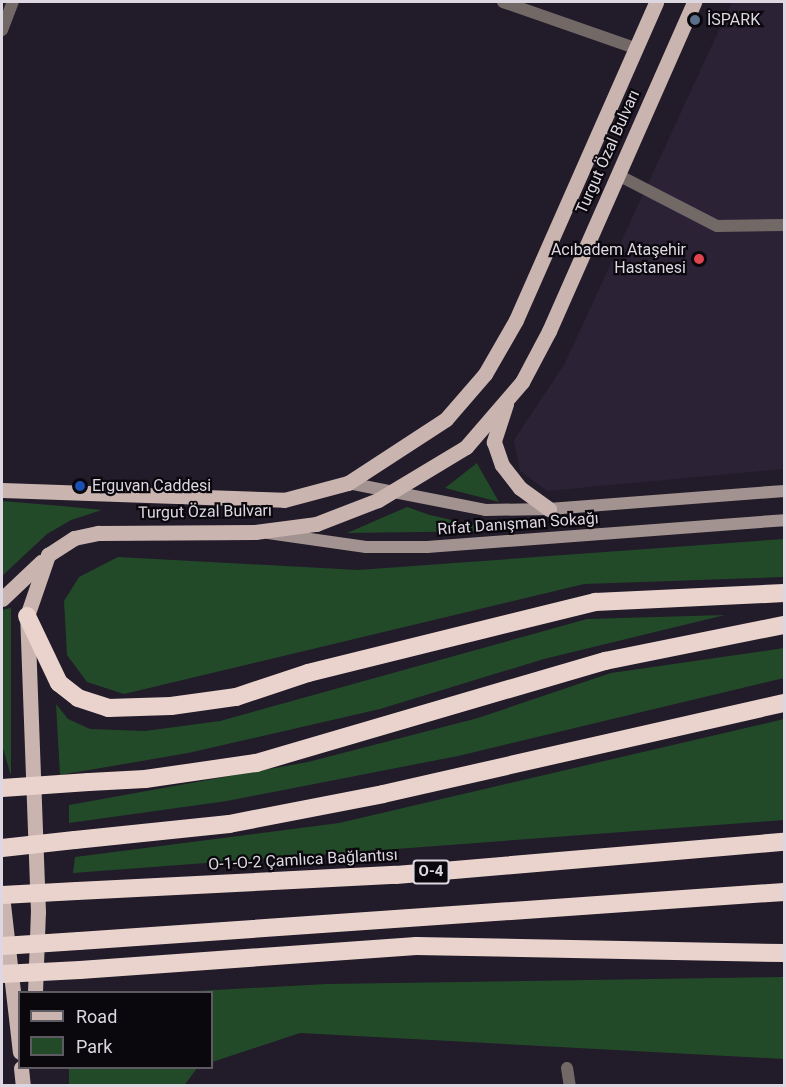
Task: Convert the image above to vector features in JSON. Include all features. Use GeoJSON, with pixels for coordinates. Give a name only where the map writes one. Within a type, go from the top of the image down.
{"type":"FeatureCollection","features":[{"type":"Feature","properties":{"kind":"highway"},"geometry":{"type":"LineString","coordinates":[[27,616],[59,682],[78,698],[108,708],[171,706],[236,697],[308,673],[595,602],[784,593]]}},
{"type":"Feature","properties":{"kind":"highway"},"geometry":{"type":"LineString","coordinates":[[2,788],[145,779],[256,763],[604,661],[784,625]]}},
{"type":"Feature","properties":{"kind":"highway"},"geometry":{"type":"LineString","coordinates":[[2,848],[229,824],[372,797],[784,703]]}},
{"type":"Feature","properties":{"kind":"highway","name":"O-1-O-2 Çamlıca Bağlantısı"},"geometry":{"type":"LineString","coordinates":[[2,895],[396,875],[784,842]]}},
{"type":"Feature","properties":{"kind":"highway"},"geometry":{"type":"LineString","coordinates":[[2,946],[784,892]]}},
{"type":"Feature","properties":{"kind":"highway"},"geometry":{"type":"LineString","coordinates":[[2,974],[416,946],[784,953]]}},
{"type":"Feature","properties":{"kind":"main road","name":"Turgut Özal Bulvarı"},"geometry":{"type":"LineString","coordinates":[[2,490],[284,500],[348,483],[446,419],[485,374],[516,320],[656,2]]}},
{"type":"Feature","properties":{"kind":"main road","name":"Turgut Özal Bulvarı"},"geometry":{"type":"LineString","coordinates":[[2,599],[48,555],[74,538],[98,533],[255,532],[316,524],[392,492],[466,447],[522,382],[549,331],[694,2]]}},
{"type":"Feature","properties":{"kind":"main road"},"geometry":{"type":"LineString","coordinates":[[508,398],[494,442],[502,465],[520,488],[549,509]]}},
{"type":"Feature","properties":{"kind":"main road"},"geometry":{"type":"LineString","coordinates":[[35,991],[37,901],[27,616],[48,555]]}},
{"type":"Feature","properties":{"kind":"main road"},"geometry":{"type":"LineString","coordinates":[[2,895],[18,1035]]}},
{"type":"Feature","properties":{"kind":"main road"},"geometry":{"type":"LineString","coordinates":[[21,1069],[23,1086]]}},
{"type":"Feature","properties":{"kind":"main road"},"geometry":{"type":"LineString","coordinates":[[28,1086],[30,1069]]}},
{"type":"Feature","properties":{"kind":"street"},"geometry":{"type":"LineString","coordinates":[[2,30],[13,2]]}},
{"type":"Feature","properties":{"kind":"street"},"geometry":{"type":"LineString","coordinates":[[503,2],[635,48]]}},
{"type":"Feature","properties":{"kind":"street"},"geometry":{"type":"LineString","coordinates":[[618,174],[717,226],[784,225]]}},
{"type":"Feature","properties":{"kind":"street","name":"Rıfat Danışman Sokağı"},"geometry":{"type":"LineString","coordinates":[[348,483],[484,510],[549,509],[784,491]]}},
{"type":"Feature","properties":{"kind":"street","name":"Rıfat Danışman Sokağı"},"geometry":{"type":"LineString","coordinates":[[255,532],[366,547],[427,547],[784,520]]}},
{"type":"Feature","properties":{"kind":"street"},"geometry":{"type":"LineString","coordinates":[[567,1068],[570,1086]]}},
{"type":"Feature","properties":{"kind":"shaded area","name":"Acıbadem Ataşehir Hastanesi"},"geometry":{"type":"Polygon","coordinates":[[[732,2],[784,2],[784,469],[547,491],[520,471],[514,440],[564,365],[732,2]]]}},
{"type":"Feature","properties":{"kind":"green space"},"geometry":{"type":"Polygon","coordinates":[[[477,463],[479,467],[499,502],[445,488],[477,463]]]}},
{"type":"Feature","properties":{"kind":"green space"},"geometry":{"type":"Polygon","coordinates":[[[2,501],[102,510],[71,520],[47,534],[2,576],[2,501]]]}},
{"type":"Feature","properties":{"kind":"green space"},"geometry":{"type":"Polygon","coordinates":[[[407,507],[430,515],[499,531],[347,533],[407,507]]]}},
{"type":"Feature","properties":{"kind":"green space"},"geometry":{"type":"Polygon","coordinates":[[[784,539],[784,577],[584,584],[124,694],[87,682],[67,655],[64,601],[79,577],[118,557],[358,570],[784,539]]]}},
{"type":"Feature","properties":{"kind":"green space"},"geometry":{"type":"Polygon","coordinates":[[[11,608],[11,776],[2,745],[2,610],[11,608]]]}},
{"type":"Feature","properties":{"kind":"green space"},"geometry":{"type":"Polygon","coordinates":[[[725,615],[544,659],[380,709],[188,753],[60,775],[56,704],[68,719],[90,729],[145,731],[220,721],[587,619],[725,615]]]}},
{"type":"Feature","properties":{"kind":"green space"},"geometry":{"type":"Polygon","coordinates":[[[784,648],[784,678],[458,756],[227,801],[69,823],[69,805],[308,762],[478,718],[611,673],[784,648]]]}},
{"type":"Feature","properties":{"kind":"green space"},"geometry":{"type":"Polygon","coordinates":[[[784,719],[784,820],[73,873],[75,857],[339,823],[784,719]]]}},
{"type":"Feature","properties":{"kind":"green space"},"geometry":{"type":"Polygon","coordinates":[[[784,977],[784,1059],[300,1033],[213,1062],[213,991],[197,991],[327,984],[784,977]]]}},
{"type":"Feature","properties":{"kind":"green space"},"geometry":{"type":"Polygon","coordinates":[[[69,1069],[196,1069],[184,1086],[69,1085],[69,1069]]]}},
{"type":"Feature","properties":{"kind":"place","name":"İSPARK"},"geometry":{"type":"Point","coordinates":[695,20]}},
{"type":"Feature","properties":{"kind":"place","name":"Acıbadem Ataşehir Hastanesi"},"geometry":{"type":"Point","coordinates":[699,259]}},
{"type":"Feature","properties":{"kind":"place","name":"Erguvan Caddesi"},"geometry":{"type":"Point","coordinates":[80,486]}}]}
